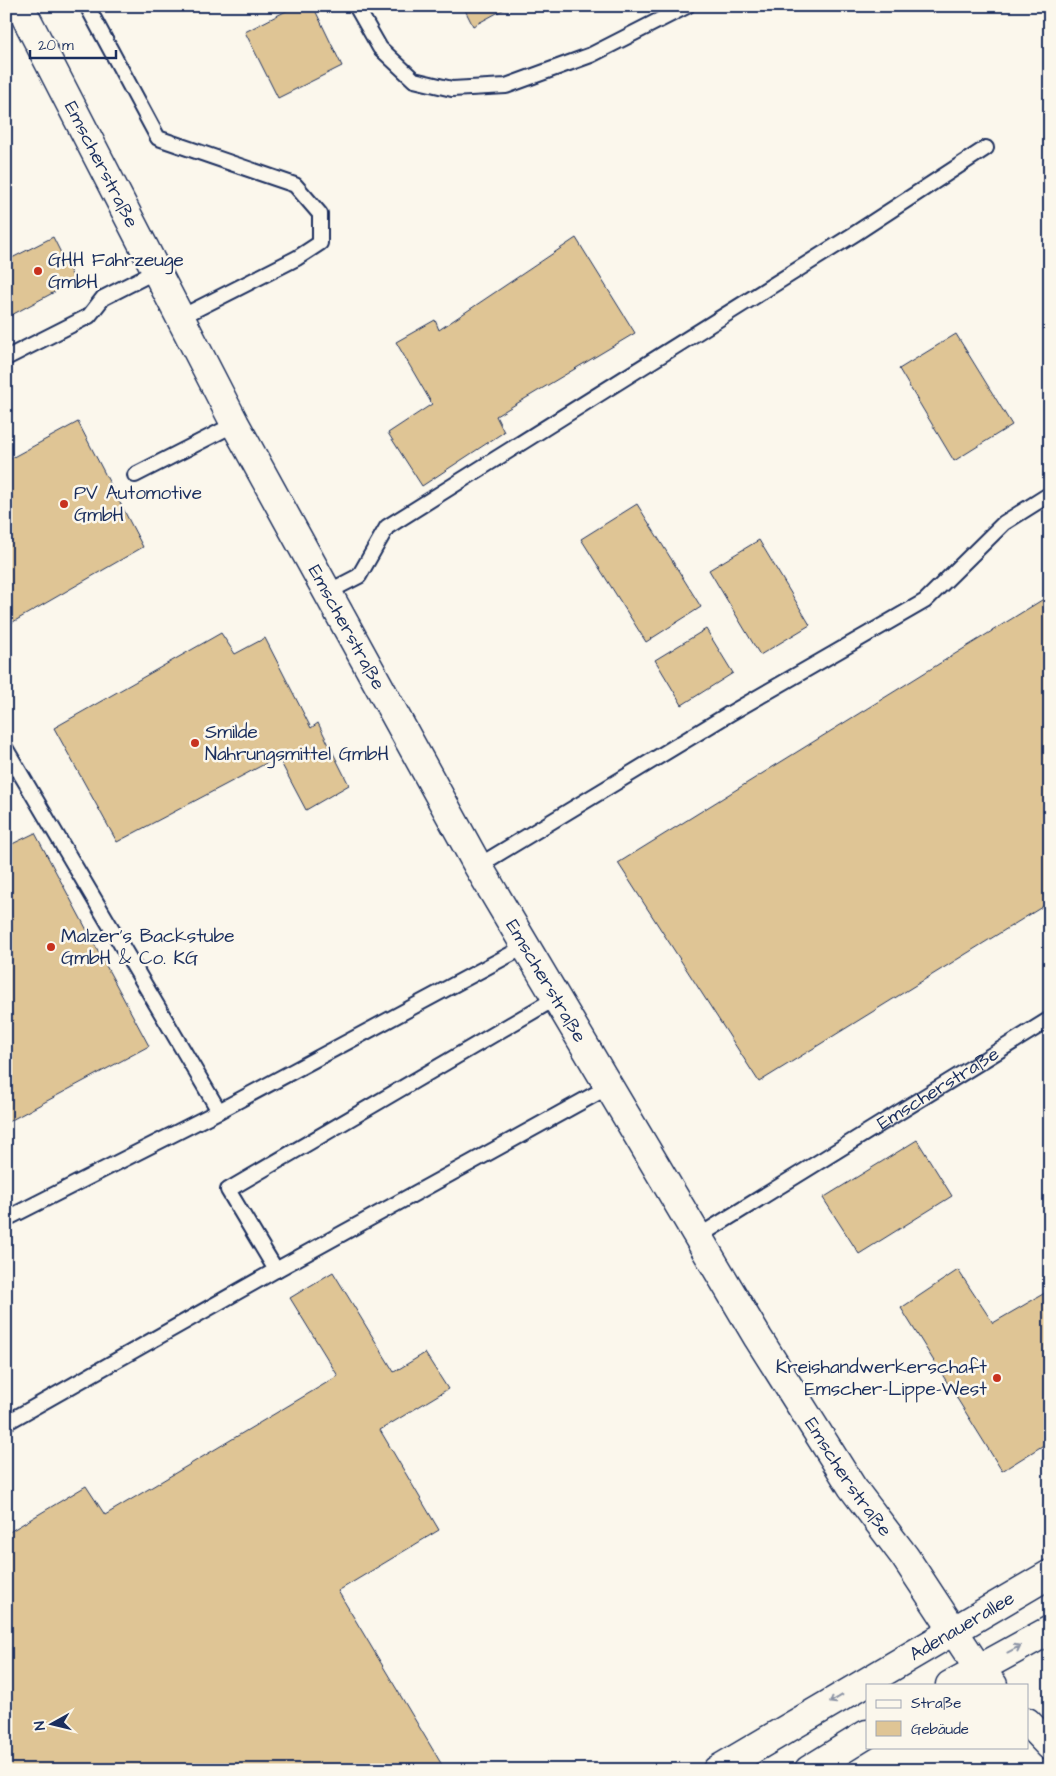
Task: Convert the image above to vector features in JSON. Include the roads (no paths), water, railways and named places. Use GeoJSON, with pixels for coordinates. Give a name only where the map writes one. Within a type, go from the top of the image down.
{"type":"FeatureCollection","features":[{"type":"Feature","properties":{"kind":"street","name":"Emscherstraße"},"geometry":{"type":"LineString","coordinates":[[20,6],[235,424],[326,593],[478,866],[758,1338],[852,1488],[905,1557],[985,1677]]}},
{"type":"Feature","properties":{"kind":"street","name":"Adenauerallee"},"geometry":{"type":"LineString","coordinates":[[717,1770],[953,1629],[1050,1574]]}},
{"type":"Feature","properties":{"kind":"street"},"geometry":{"type":"LineString","coordinates":[[954,1684],[985,1677],[1050,1630]]}},
{"type":"Feature","properties":{"kind":"street"},"geometry":{"type":"LineString","coordinates":[[1028,1723],[1050,1746]]}},
{"type":"Feature","properties":{"kind":"street"},"geometry":{"type":"LineString","coordinates":[[809,1770],[866,1735]]}},
{"type":"Feature","properties":{"kind":"lane"},"geometry":{"type":"LineString","coordinates":[[87,6],[158,138],[295,185],[320,214],[320,243],[297,258],[179,318]]}},
{"type":"Feature","properties":{"kind":"lane"},"geometry":{"type":"LineString","coordinates":[[356,6],[380,48],[414,80],[452,89],[506,86],[592,55],[687,6]]}},
{"type":"Feature","properties":{"kind":"lane"},"geometry":{"type":"LineString","coordinates":[[326,593],[359,576],[387,527],[986,148]]}},
{"type":"Feature","properties":{"kind":"lane"},"geometry":{"type":"LineString","coordinates":[[6,358],[89,316],[102,298],[156,272]]}},
{"type":"Feature","properties":{"kind":"lane"},"geometry":{"type":"LineString","coordinates":[[135,476],[235,424]]}},
{"type":"Feature","properties":{"kind":"lane"},"geometry":{"type":"LineString","coordinates":[[478,866],[729,714],[925,601],[1004,523],[1050,494]]}},
{"type":"Feature","properties":{"kind":"lane"},"geometry":{"type":"LineString","coordinates":[[6,749],[219,1111]]}},
{"type":"Feature","properties":{"kind":"lane"},"geometry":{"type":"LineString","coordinates":[[6,1219],[219,1111],[526,946]]}},
{"type":"Feature","properties":{"kind":"lane"},"geometry":{"type":"LineString","coordinates":[[276,1270],[228,1190],[556,998]]}},
{"type":"Feature","properties":{"kind":"lane","name":"Emscherstraße"},"geometry":{"type":"LineString","coordinates":[[699,1236],[1050,1019]]}},
{"type":"Feature","properties":{"kind":"lane"},"geometry":{"type":"LineString","coordinates":[[6,1423],[276,1270],[608,1087]]}},
{"type":"Feature","properties":{"kind":"place","name":"GHH Fahrzeuge GmbH"},"geometry":{"type":"Point","coordinates":[38,271]}},
{"type":"Feature","properties":{"kind":"place","name":"PV Automotive GmbH"},"geometry":{"type":"Point","coordinates":[64,504]}},
{"type":"Feature","properties":{"kind":"place","name":"Smilde Nahrungsmittel GmbH"},"geometry":{"type":"Point","coordinates":[195,743]}},
{"type":"Feature","properties":{"kind":"place","name":"Malzer's Backstube GmbH & Co. KG"},"geometry":{"type":"Point","coordinates":[51,947]}},
{"type":"Feature","properties":{"kind":"place","name":"Kreishandwerkerschaft Emscher-Lippe-West"},"geometry":{"type":"Point","coordinates":[997,1378]}}]}
